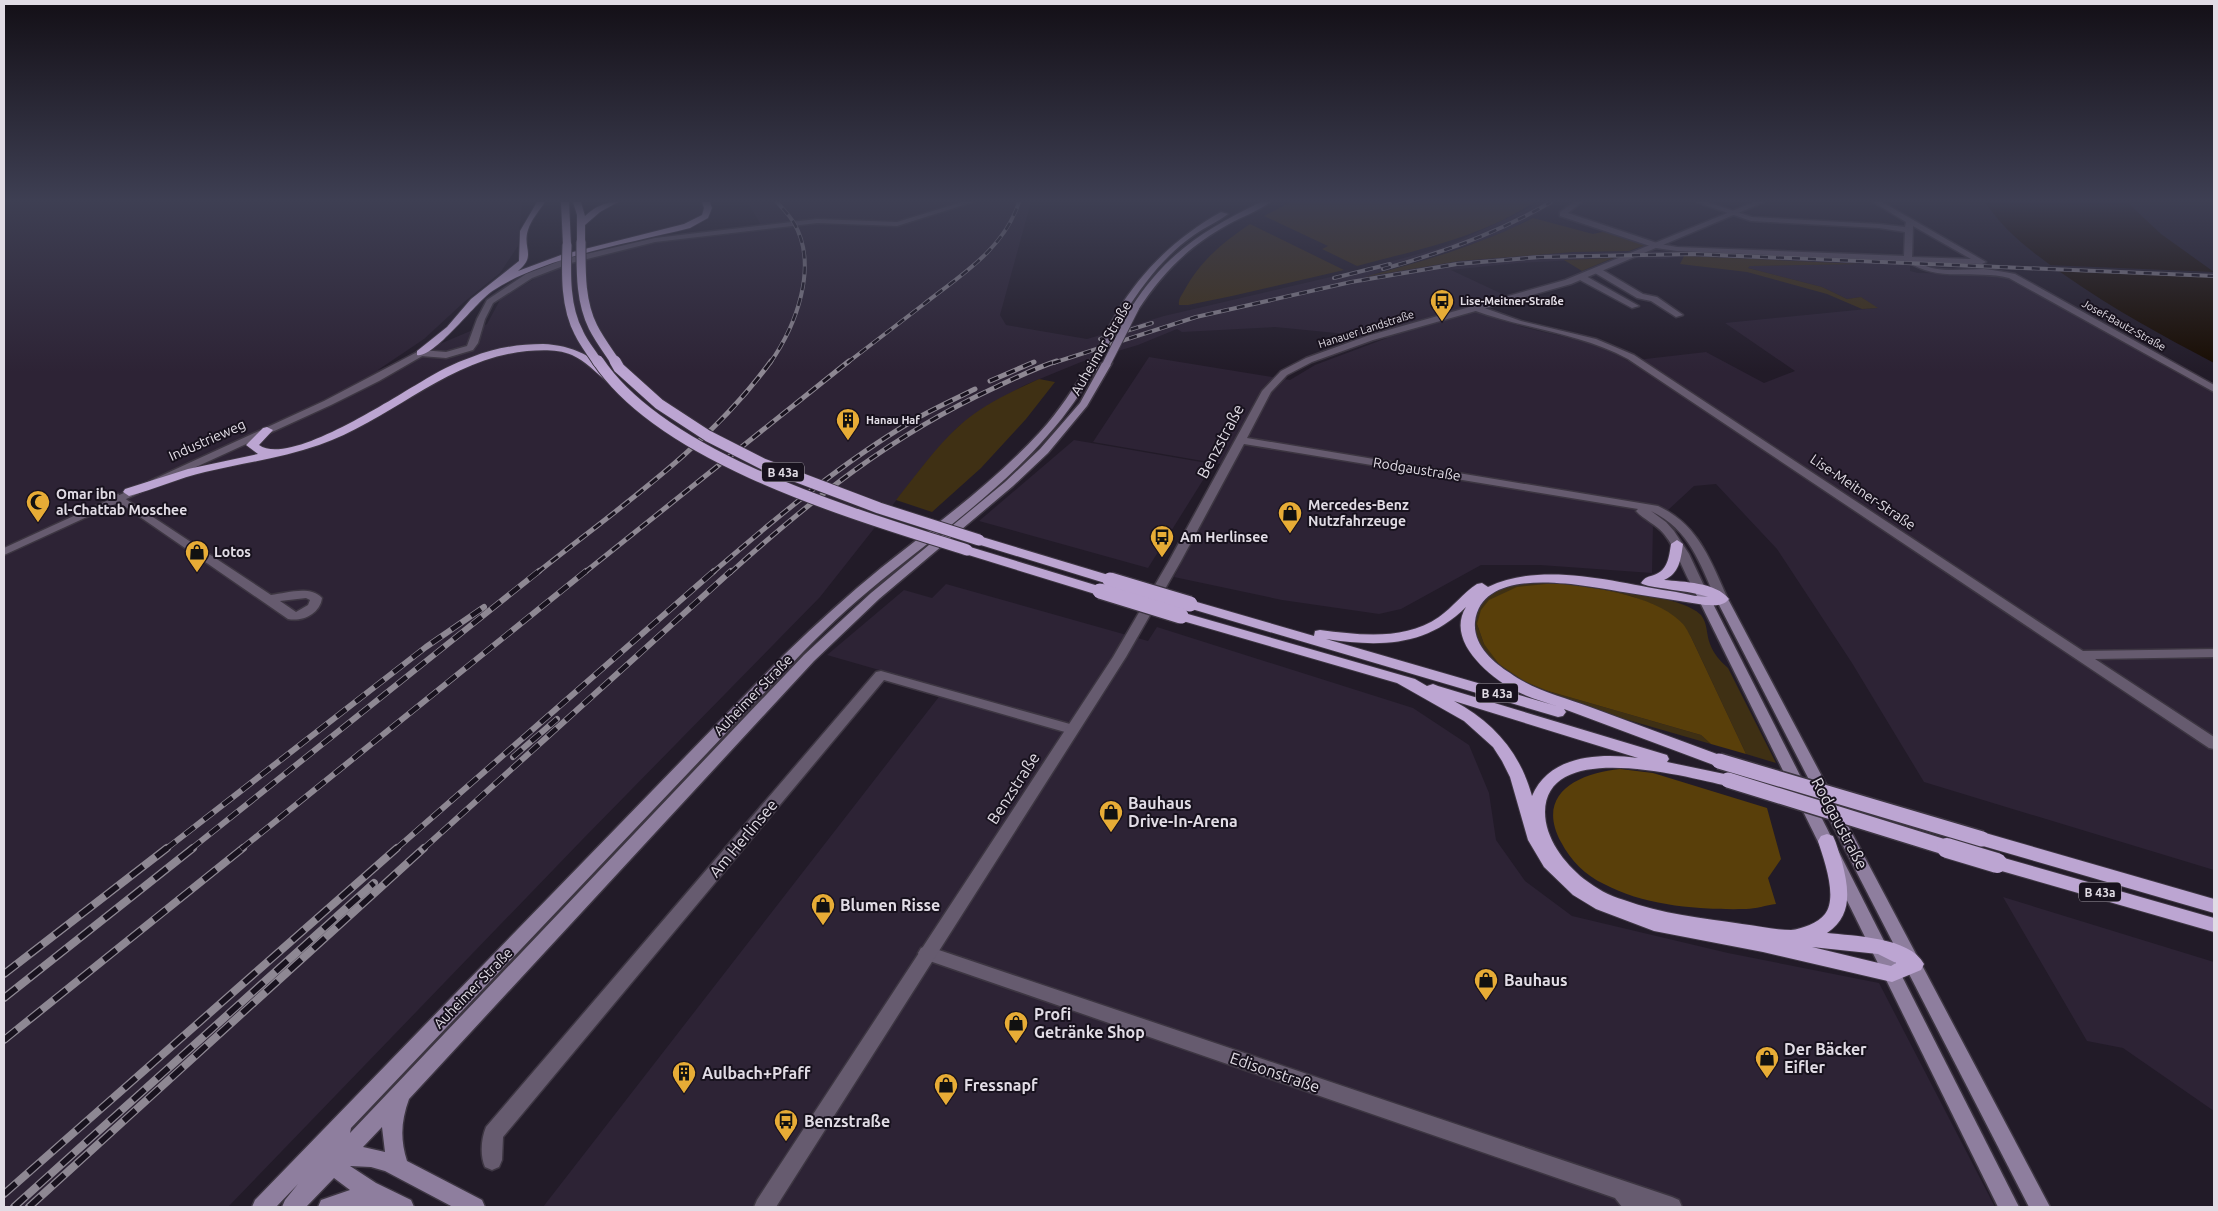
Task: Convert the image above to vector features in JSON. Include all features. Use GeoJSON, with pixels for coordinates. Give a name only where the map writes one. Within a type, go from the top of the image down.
{"type":"FeatureCollection","features":[{"type":"Feature","properties":{"kind":"highway"},"geometry":{"type":"LineString","coordinates":[[421,352],[450,329],[474,301],[518,267],[525,259]]}},
{"type":"Feature","properties":{"kind":"highway"},"geometry":{"type":"LineString","coordinates":[[494,286],[519,273],[557,259]]}},
{"type":"Feature","properties":{"kind":"highway","name":"B 43a"},"geometry":{"type":"LineString","coordinates":[[566,259],[566,285],[573,319],[587,348],[611,380],[640,406],[665,424],[734,464],[820,501],[967,550],[1181,616],[1402,680],[1997,863],[2214,925]]}},
{"type":"Feature","properties":{"kind":"highway","name":"B 43a"},"geometry":{"type":"LineString","coordinates":[[581,259],[581,281],[584,299],[594,328],[624,372],[655,400],[680,418],[722,443],[790,475],[883,509],[1110,580],[2214,906]]}},
{"type":"Feature","properties":{"kind":"highway"},"geometry":{"type":"LineString","coordinates":[[129,492],[200,469],[283,452],[315,443],[340,433],[384,409],[449,369],[478,356],[532,347],[559,348],[577,353],[611,380]]}},
{"type":"Feature","properties":{"kind":"highway"},"geometry":{"type":"LineString","coordinates":[[267,430],[252,445],[260,451],[283,452]]}},
{"type":"Feature","properties":{"kind":"highway"},"geometry":{"type":"LineString","coordinates":[[1625,581],[1656,579],[1668,574],[1675,563],[1677,544]]}},
{"type":"Feature","properties":{"kind":"highway"},"geometry":{"type":"LineString","coordinates":[[1274,628],[1354,639],[1388,639],[1429,628],[1445,619],[1486,583],[1509,576],[1548,573],[1625,581],[1702,595],[1718,601],[1722,598]]}},
{"type":"Feature","properties":{"kind":"highway"},"geometry":{"type":"LineString","coordinates":[[1702,595],[1574,579],[1532,579],[1505,584],[1478,599],[1468,615],[1468,631],[1481,655],[1492,667],[1523,688],[1719,761]]}},
{"type":"Feature","properties":{"kind":"highway"},"geometry":{"type":"LineString","coordinates":[[1402,680],[1470,717],[1495,740],[1508,757],[1517,774],[1531,826],[1542,853],[1560,875],[1591,898],[1616,911],[1647,920],[1892,974],[1914,964]]}},
{"type":"Feature","properties":{"kind":"highway"},"geometry":{"type":"LineString","coordinates":[[1728,780],[1654,764],[1606,761],[1582,764],[1563,771],[1547,782],[1540,794],[1538,822],[1545,845],[1560,867],[1583,888],[1614,905],[1639,913],[1724,930],[1880,946],[1914,964]]}},
{"type":"Feature","properties":{"kind":"highway"},"geometry":{"type":"LineString","coordinates":[[1790,936],[1819,929],[1827,925],[1837,912],[1839,906],[1839,885],[1827,841]]}},
{"type":"Feature","properties":{"kind":"main road","name":"Auheimer Straße"},"geometry":{"type":"LineString","coordinates":[[262,1207],[820,627],[856,594],[957,512],[1031,448],[1070,402],[1092,367],[1121,312],[1148,272],[1162,259]]}},
{"type":"Feature","properties":{"kind":"main road","name":"Auheimer Straße"},"geometry":{"type":"LineString","coordinates":[[292,1207],[809,658],[875,596],[1001,490],[1044,451],[1084,404],[1135,308],[1157,275],[1175,259]]}},
{"type":"Feature","properties":{"kind":"main road","name":"Rodgaustraße"},"geometry":{"type":"LineString","coordinates":[[1702,595],[1880,946],[1892,974],[2009,1207]]}},
{"type":"Feature","properties":{"kind":"main road","name":"Rodgaustraße"},"geometry":{"type":"LineString","coordinates":[[1722,598],[2040,1207]]}},
{"type":"Feature","properties":{"kind":"main road"},"geometry":{"type":"LineString","coordinates":[[399,1166],[393,1147],[390,1124],[393,1112],[407,1086]]}},
{"type":"Feature","properties":{"kind":"main road"},"geometry":{"type":"LineString","coordinates":[[343,1124],[338,1137],[337,1159],[343,1173],[379,1195],[404,1207]]}},
{"type":"Feature","properties":{"kind":"main road"},"geometry":{"type":"LineString","coordinates":[[288,1181],[313,1167],[337,1159],[360,1156],[399,1166],[475,1207]]}},
{"type":"Feature","properties":{"kind":"main road"},"geometry":{"type":"LineString","coordinates":[[328,1207],[379,1195]]}},
{"type":"Feature","properties":{"kind":"street"},"geometry":{"type":"LineString","coordinates":[[421,352],[446,355],[470,348],[474,343],[481,319],[490,302],[524,278],[578,259]]}},
{"type":"Feature","properties":{"kind":"street","name":"Hanauer Landstraße"},"geometry":{"type":"LineString","coordinates":[[1277,378],[1299,364],[1370,338],[1547,289],[1627,259]]}},
{"type":"Feature","properties":{"kind":"street","name":"Josef-Bautz-Straße"},"geometry":{"type":"LineString","coordinates":[[1909,259],[1917,267],[1928,270],[1992,272],[2012,276],[2214,389]]}},
{"type":"Feature","properties":{"kind":"street"},"geometry":{"type":"LineString","coordinates":[[1917,259],[1982,262],[1976,259]]}},
{"type":"Feature","properties":{"kind":"street"},"geometry":{"type":"LineString","coordinates":[[1598,270],[1640,296],[1654,299],[1679,315]]}},
{"type":"Feature","properties":{"kind":"street"},"geometry":{"type":"LineString","coordinates":[[1581,277],[1634,306]]}},
{"type":"Feature","properties":{"kind":"street","name":"Lise-Meitner-Straße"},"geometry":{"type":"LineString","coordinates":[[1476,308],[1524,325],[1592,340],[1625,353],[2214,744]]}},
{"type":"Feature","properties":{"kind":"street","name":"Industrieweg"},"geometry":{"type":"LineString","coordinates":[[4,552],[118,497],[267,430],[390,371],[421,352]]}},
{"type":"Feature","properties":{"kind":"street","name":"Benzstraße"},"geometry":{"type":"LineString","coordinates":[[764,1207],[1119,657],[1175,561],[1267,391],[1277,378]]}},
{"type":"Feature","properties":{"kind":"street","name":"Rodgaustraße"},"geometry":{"type":"LineString","coordinates":[[1240,440],[1593,499],[1641,505],[1660,510],[1678,520],[1692,538],[1722,598]]}},
{"type":"Feature","properties":{"kind":"street"},"geometry":{"type":"LineString","coordinates":[[118,497],[269,599]]}},
{"type":"Feature","properties":{"kind":"street","name":"Rodgaustraße"},"geometry":{"type":"LineString","coordinates":[[1593,499],[1625,506],[1649,514],[1664,524],[1677,544],[1702,595]]}},
{"type":"Feature","properties":{"kind":"street"},"geometry":{"type":"LineString","coordinates":[[2081,655],[2214,653]]}},
{"type":"Feature","properties":{"kind":"street","name":"Am Herlinsee"},"geometry":{"type":"LineString","coordinates":[[492,1160],[493,1134],[881,675],[1072,729]]}},
{"type":"Feature","properties":{"kind":"street","name":"Edisonstraße"},"geometry":{"type":"LineString","coordinates":[[927,954],[1672,1207]]}},
{"type":"Feature","properties":{"kind":"street"},"geometry":{"type":"LineString","coordinates":[[1622,1190],[1634,1207]]}},
{"type":"Feature","properties":{"kind":"shaded area"},"geometry":{"type":"Polygon","coordinates":[[[4,259],[510,259],[500,273],[463,303],[424,339],[378,370],[487,324],[500,300],[549,270],[587,259],[1015,259],[1000,315],[1006,325],[1087,339],[1164,316],[1402,259],[1424,259],[1374,274],[1459,261],[1491,259],[1603,259],[1518,263],[1451,270],[1515,300],[1474,311],[1523,327],[1603,346],[1628,361],[1706,352],[1764,383],[1795,371],[1725,323],[1877,308],[1861,297],[1847,299],[1822,287],[1748,268],[1750,266],[1849,264],[1736,259],[1842,259],[2028,266],[2034,270],[1910,266],[1910,271],[1918,273],[1996,274],[2017,278],[2214,389],[2214,870],[1924,782],[1852,663],[1777,549],[1716,484],[1694,486],[1653,524],[1652,573],[1540,565],[1481,565],[1401,609],[1379,614],[1282,600],[1174,577],[1232,466],[1093,442],[1149,357],[1290,380],[1315,365],[1387,338],[1275,327],[1182,332],[1177,329],[1138,345],[1081,362],[1025,385],[993,403],[959,426],[925,464],[820,597],[580,842],[228,1207],[4,1207],[4,259]]]}},
{"type":"Feature","properties":{"kind":"shaded area"},"geometry":{"type":"Polygon","coordinates":[[[1207,259],[1321,259],[1344,270],[1232,296],[1188,305],[1179,305],[1179,300],[1190,280],[1207,259]]]}},
{"type":"Feature","properties":{"kind":"shaded area"},"geometry":{"type":"Polygon","coordinates":[[[1342,259],[1385,259],[1357,266],[1342,259]]]}},
{"type":"Feature","properties":{"kind":"shaded area"},"geometry":{"type":"Polygon","coordinates":[[[1428,259],[1491,259],[1459,261],[1364,277],[1428,259]]]}},
{"type":"Feature","properties":{"kind":"shaded area"},"geometry":{"type":"Polygon","coordinates":[[[1600,259],[1612,259],[1582,271],[1564,260],[1600,259]]]}},
{"type":"Feature","properties":{"kind":"shaded area"},"geometry":{"type":"Polygon","coordinates":[[[1683,259],[1739,259],[1860,264],[1750,266],[1748,268],[1822,287],[1847,299],[1861,297],[1878,308],[1862,309],[1827,294],[1747,272],[1680,264],[1683,259]]]}},
{"type":"Feature","properties":{"kind":"shaded area"},"geometry":{"type":"Polygon","coordinates":[[[2042,259],[2195,259],[2214,272],[2214,363],[2120,311],[2042,259]]]}},
{"type":"Feature","properties":{"kind":"shaded area"},"geometry":{"type":"Polygon","coordinates":[[[1039,379],[1055,382],[1026,419],[981,468],[932,512],[896,500],[934,452],[959,426],[987,406],[1039,379]]]}},
{"type":"Feature","properties":{"kind":"shaded area"},"geometry":{"type":"Polygon","coordinates":[[[1074,440],[1213,464],[1148,568],[979,521],[1074,440]]]}},
{"type":"Feature","properties":{"kind":"shaded area"},"geometry":{"type":"Polygon","coordinates":[[[1556,580],[1655,596],[1691,608],[1701,615],[1705,622],[1711,647],[1728,668],[1776,763],[1746,754],[1691,637],[1681,622],[1652,604],[1631,596],[1584,586],[1477,624],[1484,644],[1548,691],[1701,735],[1711,744],[1545,696],[1523,686],[1484,654],[1473,631],[1477,608],[1495,591],[1517,583],[1556,580]]]}},
{"type":"Feature","properties":{"kind":"shaded area"},"geometry":{"type":"Polygon","coordinates":[[[1556,583],[1605,590],[1638,598],[1654,604],[1680,621],[1691,637],[1746,754],[1711,744],[1701,735],[1548,691],[1524,681],[1499,664],[1484,644],[1477,624],[1481,610],[1489,600],[1517,587],[1556,583]]]}},
{"type":"Feature","properties":{"kind":"shaded area"},"geometry":{"type":"Polygon","coordinates":[[[946,584],[1148,641],[1157,627],[1413,708],[1469,745],[1489,793],[1496,840],[1525,881],[1572,916],[1728,953],[1879,983],[1995,1207],[543,1207],[945,689],[827,655],[904,590],[932,598],[946,584]]]}},
{"type":"Feature","properties":{"kind":"shaded area"},"geometry":{"type":"Polygon","coordinates":[[[1620,769],[1653,773],[1767,808],[1781,859],[1768,878],[1776,904],[1746,909],[1710,909],[1655,902],[1620,891],[1585,872],[1565,849],[1554,825],[1553,811],[1557,799],[1565,789],[1576,781],[1589,775],[1620,769]]]}},
{"type":"Feature","properties":{"kind":"shaded area"},"geometry":{"type":"Polygon","coordinates":[[[2003,897],[2214,962],[2214,1111],[2123,1048],[2087,1041],[2003,897]]]}},
{"type":"Feature","properties":{"kind":"pier"},"geometry":{"type":"Polygon","coordinates":[[[2047,265],[2214,272],[2214,277],[2055,271],[2047,265]]]}},
{"type":"Feature","properties":{"kind":"railway"},"geometry":{"type":"LineString","coordinates":[[770,363],[780,348],[796,314],[804,276],[804,259]]}},
{"type":"Feature","properties":{"kind":"railway"},"geometry":{"type":"LineString","coordinates":[[847,363],[981,259]]}},
{"type":"Feature","properties":{"kind":"railway"},"geometry":{"type":"LineString","coordinates":[[1383,269],[1418,259]]}},
{"type":"Feature","properties":{"kind":"railway"},"geometry":{"type":"LineString","coordinates":[[1053,363],[1196,317],[1351,282],[1457,264],[1522,259]]}},
{"type":"Feature","properties":{"kind":"railway"},"geometry":{"type":"LineString","coordinates":[[1800,259],[2214,276]]}},
{"type":"Feature","properties":{"kind":"railway"},"geometry":{"type":"LineString","coordinates":[[1334,278],[1390,264]]}},
{"type":"Feature","properties":{"kind":"railway"},"geometry":{"type":"LineString","coordinates":[[1100,339],[1152,323]]}},
{"type":"Feature","properties":{"kind":"railway"},"geometry":{"type":"LineString","coordinates":[[537,573],[691,449],[720,421],[771,361]]}},
{"type":"Feature","properties":{"kind":"railway"},"geometry":{"type":"LineString","coordinates":[[584,573],[849,361]]}},
{"type":"Feature","properties":{"kind":"railway"},"geometry":{"type":"LineString","coordinates":[[730,573],[791,519],[854,470],[887,448],[957,406],[1025,373],[1057,361]]}},
{"type":"Feature","properties":{"kind":"railway"},"geometry":{"type":"LineString","coordinates":[[990,381],[1034,362]]}},
{"type":"Feature","properties":{"kind":"railway"},"geometry":{"type":"LineString","coordinates":[[712,573],[785,512],[861,454],[914,420],[975,389]]}},
{"type":"Feature","properties":{"kind":"railway"},"geometry":{"type":"LineString","coordinates":[[191,849],[539,571]]}},
{"type":"Feature","properties":{"kind":"railway"},"geometry":{"type":"LineString","coordinates":[[241,849],[586,571]]}},
{"type":"Feature","properties":{"kind":"railway"},"geometry":{"type":"LineString","coordinates":[[396,849],[714,571]]}},
{"type":"Feature","properties":{"kind":"railway"},"geometry":{"type":"LineString","coordinates":[[423,849],[731,571]]}},
{"type":"Feature","properties":{"kind":"railway"},"geometry":{"type":"LineString","coordinates":[[166,849],[426,647],[484,607]]}},
{"type":"Feature","properties":{"kind":"railway"},"geometry":{"type":"LineString","coordinates":[[513,757],[557,719]]}},
{"type":"Feature","properties":{"kind":"railway"},"geometry":{"type":"LineString","coordinates":[[4,974],[167,848]]}},
{"type":"Feature","properties":{"kind":"railway"},"geometry":{"type":"LineString","coordinates":[[4,998],[193,848]]}},
{"type":"Feature","properties":{"kind":"railway"},"geometry":{"type":"LineString","coordinates":[[4,1040],[243,848]]}},
{"type":"Feature","properties":{"kind":"railway"},"geometry":{"type":"LineString","coordinates":[[4,1194],[397,848]]}},
{"type":"Feature","properties":{"kind":"railway"},"geometry":{"type":"LineString","coordinates":[[29,1207],[424,848]]}},
{"type":"Feature","properties":{"kind":"railway"},"geometry":{"type":"LineString","coordinates":[[14,1207],[374,883]]}},
{"type":"Feature","properties":{"kind":"place","name":"Lise-Meitner-Straße"},"geometry":{"type":"Point","coordinates":[1442,322]}},
{"type":"Feature","properties":{"kind":"place","name":"Hanau Haf"},"geometry":{"type":"Point","coordinates":[848,441]}},
{"type":"Feature","properties":{"kind":"place","name":"Omar ibn al-Chattab Moschee"},"geometry":{"type":"Point","coordinates":[38,523]}},
{"type":"Feature","properties":{"kind":"place","name":"Mercedes-Benz Nutzfahrzeuge"},"geometry":{"type":"Point","coordinates":[1290,534]}},
{"type":"Feature","properties":{"kind":"place","name":"Am Herlinsee"},"geometry":{"type":"Point","coordinates":[1162,558]}},
{"type":"Feature","properties":{"kind":"place","name":"Lotos"},"geometry":{"type":"Point","coordinates":[197,573]}},
{"type":"Feature","properties":{"kind":"place","name":"Bauhaus Drive-In-Arena"},"geometry":{"type":"Point","coordinates":[1111,833]}},
{"type":"Feature","properties":{"kind":"place","name":"Blumen Risse"},"geometry":{"type":"Point","coordinates":[823,926]}},
{"type":"Feature","properties":{"kind":"place","name":"Bauhaus"},"geometry":{"type":"Point","coordinates":[1486,1001]}},
{"type":"Feature","properties":{"kind":"place","name":"Profi Getränke Shop"},"geometry":{"type":"Point","coordinates":[1016,1044]}},
{"type":"Feature","properties":{"kind":"place","name":"Der Bäcker Eifler"},"geometry":{"type":"Point","coordinates":[1767,1079]}},
{"type":"Feature","properties":{"kind":"place","name":"Aulbach+Pfaff"},"geometry":{"type":"Point","coordinates":[684,1094]}},
{"type":"Feature","properties":{"kind":"place","name":"Fressnapf"},"geometry":{"type":"Point","coordinates":[946,1106]}},
{"type":"Feature","properties":{"kind":"place","name":"Benzstraße"},"geometry":{"type":"Point","coordinates":[786,1142]}}]}
